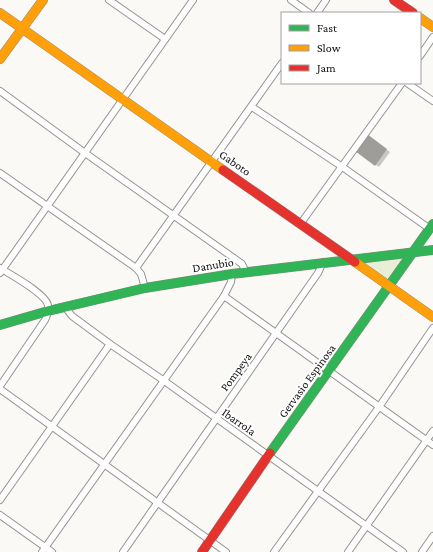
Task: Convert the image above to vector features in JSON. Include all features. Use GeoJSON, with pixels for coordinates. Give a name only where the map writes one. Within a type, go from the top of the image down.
{"type":"FeatureCollection","features":[{"type":"Feature","properties":{"kind":"street"},"geometry":{"type":"LineString","coordinates":[[0,59],[43,0]]}},
{"type":"Feature","properties":{"kind":"street"},"geometry":{"type":"LineString","coordinates":[[109,0],[165,39]]}},
{"type":"Feature","properties":{"kind":"street"},"geometry":{"type":"LineString","coordinates":[[193,0],[1,270],[43,296],[48,305],[48,311],[45,320],[0,388],[226,552]]}},
{"type":"Feature","properties":{"kind":"street"},"geometry":{"type":"LineString","coordinates":[[291,0],[308,12]]}},
{"type":"Feature","properties":{"kind":"street"},"geometry":{"type":"LineString","coordinates":[[318,12],[326,0]]}},
{"type":"Feature","properties":{"kind":"street"},"geometry":{"type":"LineString","coordinates":[[394,0],[412,12]]}},
{"type":"Feature","properties":{"kind":"street","name":"Gaboto"},"geometry":{"type":"LineString","coordinates":[[0,13],[433,317]]}},
{"type":"Feature","properties":{"kind":"street"},"geometry":{"type":"LineString","coordinates":[[421,19],[433,27]]}},
{"type":"Feature","properties":{"kind":"street"},"geometry":{"type":"LineString","coordinates":[[421,55],[433,37]]}},
{"type":"Feature","properties":{"kind":"street"},"geometry":{"type":"LineString","coordinates":[[136,268],[281,65]]}},
{"type":"Feature","properties":{"kind":"street"},"geometry":{"type":"LineString","coordinates":[[301,223],[401,84]]}},
{"type":"Feature","properties":{"kind":"street"},"geometry":{"type":"LineString","coordinates":[[408,84],[433,101]]}},
{"type":"Feature","properties":{"kind":"street"},"geometry":{"type":"LineString","coordinates":[[0,91],[242,264],[246,272]]}},
{"type":"Feature","properties":{"kind":"street"},"geometry":{"type":"LineString","coordinates":[[252,107],[432,226]]}},
{"type":"Feature","properties":{"kind":"street"},"geometry":{"type":"LineString","coordinates":[[0,173],[136,268],[141,274],[145,288]]}},
{"type":"Feature","properties":{"kind":"street","name":"Gervasio Espinosa"},"geometry":{"type":"LineString","coordinates":[[202,552],[268,455],[432,226]]}},
{"type":"Feature","properties":{"kind":"street","name":"Danubio"},"geometry":{"type":"LineString","coordinates":[[0,325],[48,311],[145,288],[246,272],[433,250]]}},
{"type":"Feature","properties":{"kind":"street","name":"Pompeya"},"geometry":{"type":"LineString","coordinates":[[123,552],[276,334],[318,273],[323,262]]}},
{"type":"Feature","properties":{"kind":"street"},"geometry":{"type":"LineString","coordinates":[[44,550],[163,380],[224,296],[231,282],[232,274]]}},
{"type":"Feature","properties":{"kind":"street"},"geometry":{"type":"LineString","coordinates":[[224,296],[433,445]]}},
{"type":"Feature","properties":{"kind":"street","name":"Ibarrola"},"geometry":{"type":"LineString","coordinates":[[65,307],[72,316],[110,344],[163,380],[403,552]]}},
{"type":"Feature","properties":{"kind":"street"},"geometry":{"type":"LineString","coordinates":[[274,552],[379,407],[433,328]]}},
{"type":"Feature","properties":{"kind":"street"},"geometry":{"type":"LineString","coordinates":[[0,500],[110,344]]}},
{"type":"Feature","properties":{"kind":"street"},"geometry":{"type":"LineString","coordinates":[[348,552],[433,431]]}},
{"type":"Feature","properties":{"kind":"street"},"geometry":{"type":"LineString","coordinates":[[0,515],[44,550],[52,552]]}},
{"type":"Feature","properties":{"kind":"street"},"geometry":{"type":"LineString","coordinates":[[422,552],[433,536]]}},
{"type":"Feature","properties":{"kind":"green space"},"geometry":{"type":"Polygon","coordinates":[[[405,257],[388,280],[361,261],[405,257]]]}},
{"type":"Feature","properties":{"kind":"building"},"geometry":{"type":"Polygon","coordinates":[[[367,134],[387,149],[375,166],[355,151],[367,134]]]}},
{"type":"Feature","properties":{"kind":"traffic: fast"},"geometry":{"type":"LineString","coordinates":[[270,453],[433,224]]}},
{"type":"Feature","properties":{"kind":"traffic: fast"},"geometry":{"type":"LineString","coordinates":[[0,325],[48,311],[145,288],[232,274],[433,250]]}},
{"type":"Feature","properties":{"kind":"traffic: slow"},"geometry":{"type":"LineString","coordinates":[[0,59],[43,0]]}},
{"type":"Feature","properties":{"kind":"traffic: slow"},"geometry":{"type":"LineString","coordinates":[[0,13],[223,170]]}},
{"type":"Feature","properties":{"kind":"traffic: slow"},"geometry":{"type":"LineString","coordinates":[[421,19],[433,27]]}},
{"type":"Feature","properties":{"kind":"traffic: slow"},"geometry":{"type":"LineString","coordinates":[[355,262],[433,317]]}},
{"type":"Feature","properties":{"kind":"traffic: jam"},"geometry":{"type":"LineString","coordinates":[[394,0],[412,12]]}},
{"type":"Feature","properties":{"kind":"traffic: jam"},"geometry":{"type":"LineString","coordinates":[[223,170],[355,262]]}},
{"type":"Feature","properties":{"kind":"traffic: jam"},"geometry":{"type":"LineString","coordinates":[[202,552],[270,453]]}}]}
